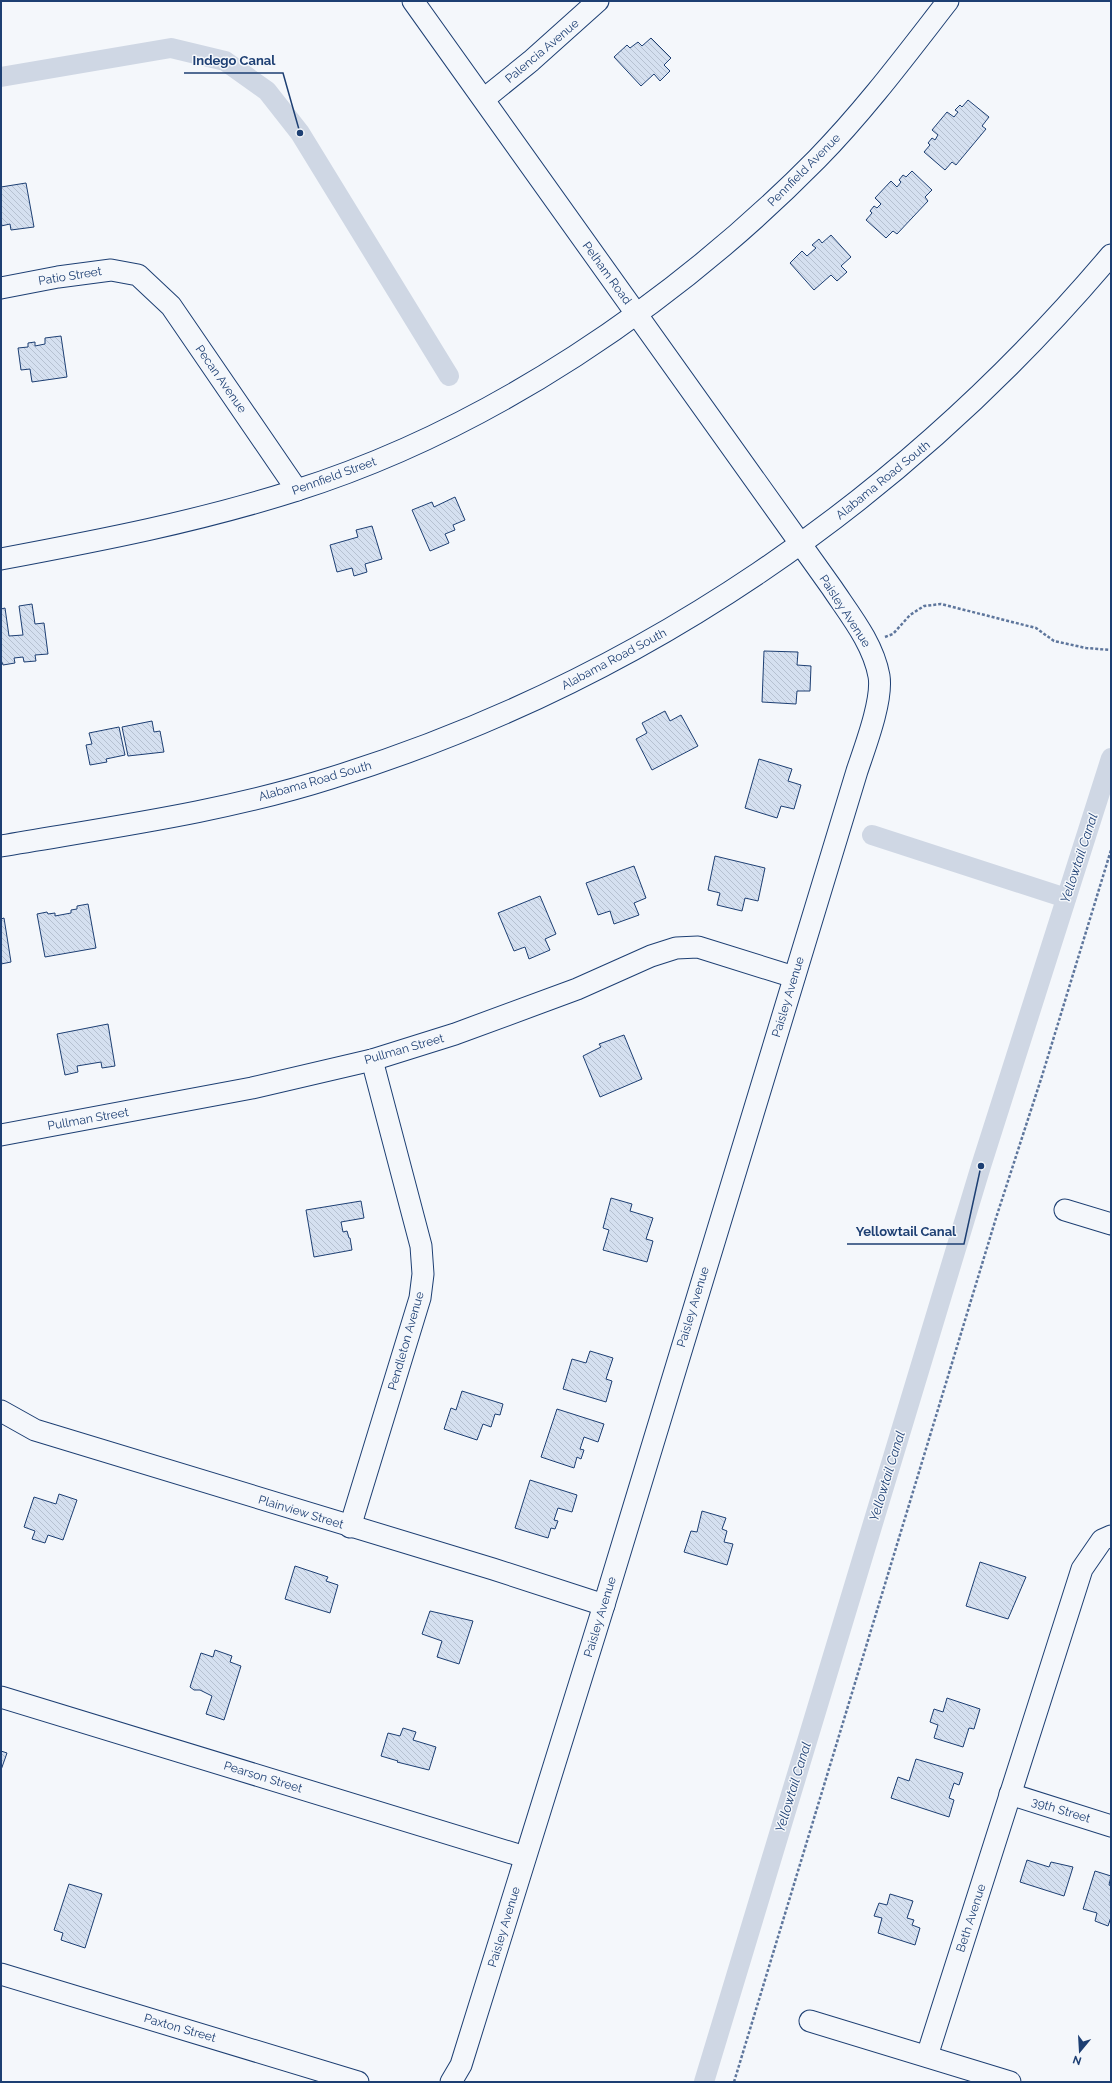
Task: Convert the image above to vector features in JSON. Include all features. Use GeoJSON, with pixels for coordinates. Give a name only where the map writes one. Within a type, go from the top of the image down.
{"type":"FeatureCollection","features":[{"type":"Feature","properties":{"kind":"street","name":"Pelham Road"},"geometry":{"type":"LineString","coordinates":[[413,1],[800,545]]}},
{"type":"Feature","properties":{"kind":"street","name":"Palencia Avenue"},"geometry":{"type":"LineString","coordinates":[[484,99],[531,61],[598,1]]}},
{"type":"Feature","properties":{"kind":"street","name":"Pennfield Avenue"},"geometry":{"type":"LineString","coordinates":[[637,315],[774,201],[818,157],[869,101],[948,1]]}},
{"type":"Feature","properties":{"kind":"street","name":"Alabama Road South"},"geometry":{"type":"LineString","coordinates":[[1,846],[219,807],[331,778],[417,748],[512,710],[606,665],[679,624],[744,584],[800,545],[874,489],[966,408],[1043,333],[1111,255]]}},
{"type":"Feature","properties":{"kind":"street","name":"Patio Street"},"geometry":{"type":"LineString","coordinates":[[1,288],[58,277],[111,270],[138,275]]}},
{"type":"Feature","properties":{"kind":"street","name":"Pecan Avenue"},"geometry":{"type":"LineString","coordinates":[[138,275],[171,306],[297,490]]}},
{"type":"Feature","properties":{"kind":"street","name":"Pennfield Street"},"geometry":{"type":"LineString","coordinates":[[1,559],[128,535],[182,523],[297,490],[371,463],[446,428],[529,384],[637,315]]}},
{"type":"Feature","properties":{"kind":"street","name":"Paisley Avenue"},"geometry":{"type":"LineString","coordinates":[[451,2082],[461,2065],[604,1605],[878,703],[880,677],[867,643],[836,594],[800,545]]}},
{"type":"Feature","properties":{"kind":"street","name":"Pullman Street"},"geometry":{"type":"LineString","coordinates":[[1,1135],[252,1088],[372,1060],[462,1032],[577,989],[651,956],[676,948],[698,947],[794,977]]}},
{"type":"Feature","properties":{"kind":"street","name":"Pendleton Avenue"},"geometry":{"type":"LineString","coordinates":[[350,1527],[420,1298],[423,1274],[421,1246],[372,1060]]}},
{"type":"Feature","properties":{"kind":"street"},"geometry":{"type":"LineString","coordinates":[[1065,1210],[1111,1224]]}},
{"type":"Feature","properties":{"kind":"street","name":"Plainview Street"},"geometry":{"type":"LineString","coordinates":[[1,1411],[35,1430],[350,1527],[493,1569],[604,1605]]}},
{"type":"Feature","properties":{"kind":"street","name":"Beth Avenue"},"geometry":{"type":"LineString","coordinates":[[927,2056],[1082,1569],[1106,1538]]}},
{"type":"Feature","properties":{"kind":"street","name":"Pearson Street"},"geometry":{"type":"LineString","coordinates":[[1,1697],[525,1856]]}},
{"type":"Feature","properties":{"kind":"street","name":"39th Street"},"geometry":{"type":"LineString","coordinates":[[1010,1794],[1111,1826]]}},
{"type":"Feature","properties":{"kind":"street","name":"Paxton Street"},"geometry":{"type":"LineString","coordinates":[[1,1974],[358,2082]]}},
{"type":"Feature","properties":{"kind":"street"},"geometry":{"type":"LineString","coordinates":[[810,2021],[1010,2082]]}},
{"type":"Feature","properties":{"kind":"path"},"geometry":{"type":"LineString","coordinates":[[867,643],[893,634],[910,615],[924,606],[941,604],[1036,628],[1054,641],[1086,648],[1111,650]]}},
{"type":"Feature","properties":{"kind":"path"},"geometry":{"type":"LineString","coordinates":[[734,2082],[790,1894],[924,1460],[996,1218],[1042,1076],[1111,850]]}},
{"type":"Feature","properties":{"kind":"building"},"geometry":{"type":"Polygon","coordinates":[[[651,38],[671,58],[664,65],[670,71],[660,81],[654,74],[641,86],[614,57],[627,45],[630,48],[638,42],[642,46],[651,38]]]}},
{"type":"Feature","properties":{"kind":"building"},"geometry":{"type":"Polygon","coordinates":[[[968,100],[989,117],[982,126],[986,129],[956,165],[952,162],[945,170],[924,152],[930,145],[928,143],[932,138],[935,140],[938,135],[932,130],[947,112],[954,117],[958,112],[955,110],[960,105],[962,107],[968,100]]]}},
{"type":"Feature","properties":{"kind":"building"},"geometry":{"type":"Polygon","coordinates":[[[912,171],[932,190],[925,197],[928,201],[897,234],[893,231],[886,238],[866,220],[872,213],[870,211],[874,206],[877,208],[881,204],[875,198],[891,181],[897,187],[901,182],[899,180],[903,175],[906,177],[912,171]]]}},
{"type":"Feature","properties":{"kind":"building"},"geometry":{"type":"Polygon","coordinates":[[[26,183],[34,227],[11,230],[10,224],[1,226],[1,187],[26,183]]]}},
{"type":"Feature","properties":{"kind":"building"},"geometry":{"type":"Polygon","coordinates":[[[831,235],[851,257],[841,266],[847,272],[837,281],[831,275],[814,290],[790,263],[802,251],[807,256],[816,248],[812,245],[819,239],[822,243],[831,235]]]}},
{"type":"Feature","properties":{"kind":"building"},"geometry":{"type":"Polygon","coordinates":[[[61,336],[67,377],[32,382],[30,369],[21,370],[18,348],[28,347],[28,343],[35,342],[35,346],[45,344],[45,338],[61,336]]]}},
{"type":"Feature","properties":{"kind":"building"},"geometry":{"type":"Polygon","coordinates":[[[455,497],[465,520],[453,525],[455,530],[445,534],[449,543],[430,551],[412,510],[432,502],[434,507],[455,497]]]}},
{"type":"Feature","properties":{"kind":"building"},"geometry":{"type":"Polygon","coordinates":[[[372,526],[382,559],[365,564],[367,572],[354,576],[352,568],[337,572],[330,545],[358,537],[356,530],[372,526]]]}},
{"type":"Feature","properties":{"kind":"building"},"geometry":{"type":"Polygon","coordinates":[[[32,604],[35,624],[44,623],[48,654],[35,655],[36,661],[24,662],[23,657],[14,658],[15,663],[3,665],[1,660],[1,609],[5,608],[9,636],[23,635],[19,606],[32,604]]]}},
{"type":"Feature","properties":{"kind":"building"},"geometry":{"type":"Polygon","coordinates":[[[764,651],[798,652],[797,665],[811,666],[810,691],[797,691],[796,704],[762,702],[764,651]]]}},
{"type":"Feature","properties":{"kind":"building"},"geometry":{"type":"Polygon","coordinates":[[[665,711],[670,721],[681,715],[698,746],[652,770],[636,739],[647,733],[642,723],[665,711]]]}},
{"type":"Feature","properties":{"kind":"building"},"geometry":{"type":"Polygon","coordinates":[[[152,721],[154,732],[160,731],[164,752],[128,756],[122,727],[152,721]]]}},
{"type":"Feature","properties":{"kind":"building"},"geometry":{"type":"Polygon","coordinates":[[[119,727],[125,755],[106,759],[107,762],[90,765],[86,745],[92,744],[89,733],[119,727]]]}},
{"type":"Feature","properties":{"kind":"building"},"geometry":{"type":"Polygon","coordinates":[[[759,759],[792,769],[788,781],[801,785],[794,809],[781,806],[777,818],[745,808],[759,759]]]}},
{"type":"Feature","properties":{"kind":"building"},"geometry":{"type":"Polygon","coordinates":[[[715,856],[765,868],[758,901],[745,898],[742,911],[717,905],[720,893],[708,890],[715,856]]]}},
{"type":"Feature","properties":{"kind":"building"},"geometry":{"type":"Polygon","coordinates":[[[634,866],[646,898],[634,903],[639,915],[614,924],[610,911],[598,915],[586,883],[634,866]]]}},
{"type":"Feature","properties":{"kind":"building"},"geometry":{"type":"Polygon","coordinates":[[[540,896],[556,934],[545,939],[550,950],[529,959],[525,947],[514,951],[498,913],[540,896]]]}},
{"type":"Feature","properties":{"kind":"building"},"geometry":{"type":"Polygon","coordinates":[[[88,904],[96,948],[45,957],[37,914],[47,912],[48,914],[55,913],[55,916],[71,913],[71,910],[77,909],[77,906],[88,904]]]}},
{"type":"Feature","properties":{"kind":"building"},"geometry":{"type":"Polygon","coordinates":[[[4,918],[11,962],[1,964],[1,919],[4,918]]]}},
{"type":"Feature","properties":{"kind":"building"},"geometry":{"type":"Polygon","coordinates":[[[108,1024],[115,1066],[102,1068],[101,1062],[77,1066],[78,1072],[65,1075],[57,1034],[108,1024]]]}},
{"type":"Feature","properties":{"kind":"building"},"geometry":{"type":"Polygon","coordinates":[[[624,1035],[642,1079],[600,1097],[583,1056],[601,1047],[599,1044],[624,1035]]]}},
{"type":"Feature","properties":{"kind":"building"},"geometry":{"type":"Polygon","coordinates":[[[611,1198],[632,1204],[630,1211],[653,1218],[646,1239],[653,1241],[647,1262],[603,1250],[609,1230],[603,1228],[611,1198]]]}},
{"type":"Feature","properties":{"kind":"building"},"geometry":{"type":"Polygon","coordinates":[[[361,1201],[364,1218],[341,1222],[343,1232],[347,1231],[350,1238],[352,1250],[314,1257],[306,1210],[361,1201]]]}},
{"type":"Feature","properties":{"kind":"building"},"geometry":{"type":"Polygon","coordinates":[[[590,1351],[613,1358],[606,1379],[612,1381],[606,1402],[563,1389],[572,1359],[586,1363],[590,1351]]]}},
{"type":"Feature","properties":{"kind":"building"},"geometry":{"type":"Polygon","coordinates":[[[462,1391],[503,1404],[500,1415],[495,1414],[491,1427],[483,1424],[477,1440],[444,1429],[451,1408],[456,1410],[462,1391]]]}},
{"type":"Feature","properties":{"kind":"building"},"geometry":{"type":"Polygon","coordinates":[[[557,1409],[604,1424],[598,1442],[584,1437],[580,1449],[584,1450],[581,1459],[577,1457],[574,1468],[541,1457],[557,1409]]]}},
{"type":"Feature","properties":{"kind":"building"},"geometry":{"type":"Polygon","coordinates":[[[530,1480],[577,1495],[572,1512],[558,1508],[554,1520],[558,1521],[555,1529],[551,1528],[548,1538],[515,1528],[530,1480]]]}},
{"type":"Feature","properties":{"kind":"building"},"geometry":{"type":"Polygon","coordinates":[[[59,1494],[77,1500],[63,1540],[48,1535],[45,1543],[32,1539],[35,1531],[24,1527],[34,1497],[56,1504],[59,1494]]]}},
{"type":"Feature","properties":{"kind":"building"},"geometry":{"type":"Polygon","coordinates":[[[702,1511],[726,1518],[722,1529],[727,1531],[724,1542],[733,1544],[727,1565],[684,1552],[691,1531],[697,1532],[702,1511]]]}},
{"type":"Feature","properties":{"kind":"building"},"geometry":{"type":"Polygon","coordinates":[[[980,1562],[1026,1577],[1008,1619],[966,1606],[980,1562]]]}},
{"type":"Feature","properties":{"kind":"building"},"geometry":{"type":"Polygon","coordinates":[[[295,1566],[328,1577],[326,1581],[338,1585],[330,1613],[285,1599],[295,1566]]]}},
{"type":"Feature","properties":{"kind":"building"},"geometry":{"type":"Polygon","coordinates":[[[430,1611],[473,1621],[459,1664],[437,1657],[442,1641],[422,1634],[430,1611]]]}},
{"type":"Feature","properties":{"kind":"building"},"geometry":{"type":"Polygon","coordinates":[[[215,1650],[232,1656],[230,1662],[241,1666],[224,1720],[206,1714],[212,1696],[200,1690],[194,1690],[190,1687],[201,1653],[213,1657],[215,1650]]]}},
{"type":"Feature","properties":{"kind":"building"},"geometry":{"type":"Polygon","coordinates":[[[947,1698],[980,1709],[974,1729],[969,1728],[963,1747],[934,1738],[938,1725],[930,1722],[934,1709],[943,1712],[947,1698]]]}},
{"type":"Feature","properties":{"kind":"building"},"geometry":{"type":"Polygon","coordinates":[[[403,1728],[416,1732],[413,1740],[436,1747],[429,1770],[397,1762],[398,1761],[381,1756],[388,1733],[400,1736],[403,1728]]]}},
{"type":"Feature","properties":{"kind":"building"},"geometry":{"type":"Polygon","coordinates":[[[1,1751],[7,1753],[1,1770],[1,1751]]]}},
{"type":"Feature","properties":{"kind":"building"},"geometry":{"type":"Polygon","coordinates":[[[916,1759],[963,1773],[959,1785],[954,1783],[949,1798],[954,1800],[949,1817],[891,1798],[898,1777],[909,1781],[916,1759]]]}},
{"type":"Feature","properties":{"kind":"building"},"geometry":{"type":"Polygon","coordinates":[[[1027,1860],[1049,1867],[1051,1862],[1073,1867],[1064,1896],[1020,1882],[1027,1860]]]}},
{"type":"Feature","properties":{"kind":"building"},"geometry":{"type":"Polygon","coordinates":[[[1095,1871],[1111,1876],[1109,1885],[1111,1886],[1111,1917],[1108,1926],[1095,1921],[1097,1913],[1083,1909],[1095,1871]]]}},
{"type":"Feature","properties":{"kind":"building"},"geometry":{"type":"Polygon","coordinates":[[[69,1884],[102,1894],[85,1948],[61,1940],[63,1933],[54,1930],[69,1884]]]}},
{"type":"Feature","properties":{"kind":"building"},"geometry":{"type":"Polygon","coordinates":[[[890,1894],[913,1901],[907,1918],[914,1920],[912,1925],[920,1928],[915,1945],[878,1933],[882,1918],[874,1916],[879,1903],[887,1905],[890,1894]]]}},
{"type":"Feature","properties":{"kind":"waterway"},"geometry":{"type":"LineString","coordinates":[[1,77],[171,48],[225,61],[267,91],[300,133],[449,376]]}},
{"type":"Feature","properties":{"kind":"waterway","name":"Yellowtail Canal"},"geometry":{"type":"LineString","coordinates":[[704,2082],[981,1166],[1111,758]]}},
{"type":"Feature","properties":{"kind":"waterway"},"geometry":{"type":"LineString","coordinates":[[872,835],[1066,898]]}},
{"type":"Feature","properties":{"kind":"place","name":"Indego Canal"},"geometry":{"type":"Point","coordinates":[300,133]}},
{"type":"Feature","properties":{"kind":"place","name":"Yellowtail Canal"},"geometry":{"type":"Point","coordinates":[981,1166]}}]}
